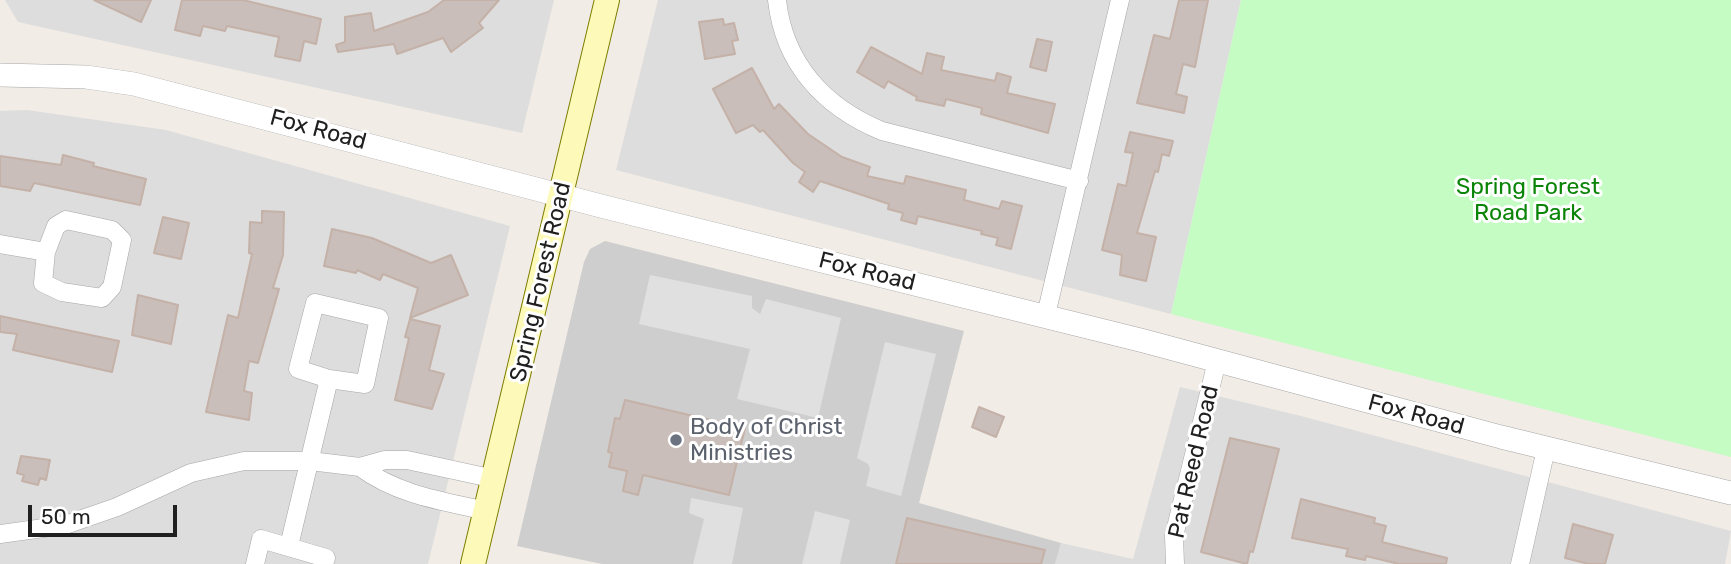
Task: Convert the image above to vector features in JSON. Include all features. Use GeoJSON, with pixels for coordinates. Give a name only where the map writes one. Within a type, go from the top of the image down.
{"type":"FeatureCollection","features":[{"type":"Feature","properties":{"kind":"main road","name":"Spring Forest Road"},"geometry":{"type":"LineString","coordinates":[[473,564],[607,0]]}},
{"type":"Feature","properties":{"kind":"street"},"geometry":{"type":"LineString","coordinates":[[776,0],[782,28],[801,71],[833,104],[856,120],[882,131],[1079,181]]}},
{"type":"Feature","properties":{"kind":"street"},"geometry":{"type":"LineString","coordinates":[[1046,316],[1120,0]]}},
{"type":"Feature","properties":{"kind":"street","name":"Fox Road"},"geometry":{"type":"LineString","coordinates":[[0,75],[86,77],[134,84],[561,195],[1046,316],[1546,449],[1731,493]]}},
{"type":"Feature","properties":{"kind":"street"},"geometry":{"type":"LineString","coordinates":[[66,220],[112,230],[122,240],[112,287],[102,298],[62,292],[43,283],[46,253],[56,226],[66,220]]}},
{"type":"Feature","properties":{"kind":"street"},"geometry":{"type":"LineString","coordinates":[[0,244],[46,253]]}},
{"type":"Feature","properties":{"kind":"street"},"geometry":{"type":"LineString","coordinates":[[314,303],[379,318],[365,384],[329,379],[298,369],[314,303]]}},
{"type":"Feature","properties":{"kind":"street","name":"Pat Reed Road"},"geometry":{"type":"LineString","coordinates":[[1175,564],[1174,536],[1217,361]]}},
{"type":"Feature","properties":{"kind":"street"},"geometry":{"type":"LineString","coordinates":[[289,546],[329,379]]}},
{"type":"Feature","properties":{"kind":"street"},"geometry":{"type":"LineString","coordinates":[[1520,564],[1546,449]]}},
{"type":"Feature","properties":{"kind":"street"},"geometry":{"type":"LineString","coordinates":[[0,534],[65,526],[214,466],[244,461],[310,461],[360,467],[385,460],[407,460],[495,479]]}},
{"type":"Feature","properties":{"kind":"street"},"geometry":{"type":"LineString","coordinates":[[360,467],[381,482],[403,491],[487,511]]}},
{"type":"Feature","properties":{"kind":"street"},"geometry":{"type":"LineString","coordinates":[[255,564],[261,539],[326,558],[324,564]]}},
{"type":"Feature","properties":{"kind":"shaded area"},"geometry":{"type":"Polygon","coordinates":[[[5,0],[554,0],[522,133],[18,22],[5,0]]]}},
{"type":"Feature","properties":{"kind":"shaded area"},"geometry":{"type":"Polygon","coordinates":[[[658,0],[1241,0],[1171,314],[616,170],[658,0]]]}},
{"type":"Feature","properties":{"kind":"shaded area"},"geometry":{"type":"Polygon","coordinates":[[[27,110],[166,130],[510,226],[428,564],[0,564],[0,111],[27,110]]]}},
{"type":"Feature","properties":{"kind":"shaded area"},"geometry":{"type":"Polygon","coordinates":[[[605,241],[964,331],[919,503],[1061,543],[1055,564],[602,564],[517,546],[584,262],[590,249],[605,241]]]}},
{"type":"Feature","properties":{"kind":"shaded area"},"geometry":{"type":"Polygon","coordinates":[[[650,275],[752,296],[752,308],[760,314],[766,299],[841,318],[818,418],[737,399],[750,349],[639,324],[650,275]]]}},
{"type":"Feature","properties":{"kind":"shaded area"},"geometry":{"type":"Polygon","coordinates":[[[885,342],[936,354],[901,496],[866,486],[870,469],[868,464],[857,458],[885,342]]]}},
{"type":"Feature","properties":{"kind":"shaded area"},"geometry":{"type":"Polygon","coordinates":[[[1180,387],[1301,416],[1731,531],[1725,564],[1055,564],[1061,543],[1133,559],[1180,387]]]}},
{"type":"Feature","properties":{"kind":"shaded area"},"geometry":{"type":"Polygon","coordinates":[[[691,498],[743,508],[732,564],[693,564],[704,519],[689,513],[691,498]]]}},
{"type":"Feature","properties":{"kind":"shaded area"},"geometry":{"type":"Polygon","coordinates":[[[815,511],[850,520],[840,564],[802,564],[815,511]]]}},
{"type":"Feature","properties":{"kind":"green space","name":"Spring Forest Road Park"},"geometry":{"type":"Polygon","coordinates":[[[1241,0],[1731,0],[1731,457],[1171,314],[1241,0]]]}},
{"type":"Feature","properties":{"kind":"building"},"geometry":{"type":"Polygon","coordinates":[[[94,0],[151,0],[141,22],[94,0]]]}},
{"type":"Feature","properties":{"kind":"building"},"geometry":{"type":"Polygon","coordinates":[[[182,0],[243,0],[321,19],[316,44],[304,41],[300,61],[275,56],[279,37],[227,26],[225,31],[203,26],[200,36],[175,30],[182,0]]]}},
{"type":"Feature","properties":{"kind":"building"},"geometry":{"type":"Polygon","coordinates":[[[444,0],[499,0],[479,23],[483,28],[451,52],[443,38],[397,54],[394,44],[338,52],[336,45],[345,42],[345,17],[371,13],[374,31],[428,12],[444,0]]]}},
{"type":"Feature","properties":{"kind":"building"},"geometry":{"type":"Polygon","coordinates":[[[1179,0],[1208,0],[1195,67],[1183,64],[1176,94],[1187,97],[1184,113],[1137,103],[1154,35],[1170,39],[1179,0]]]}},
{"type":"Feature","properties":{"kind":"building"},"geometry":{"type":"Polygon","coordinates":[[[723,19],[724,25],[734,23],[738,40],[732,41],[735,54],[705,59],[699,22],[723,19]]]}},
{"type":"Feature","properties":{"kind":"building"},"geometry":{"type":"Polygon","coordinates":[[[1037,39],[1052,42],[1046,71],[1030,67],[1037,39]]]}},
{"type":"Feature","properties":{"kind":"building"},"geometry":{"type":"Polygon","coordinates":[[[871,47],[922,74],[927,53],[944,57],[941,70],[995,81],[997,73],[1011,77],[1007,93],[1055,104],[1048,133],[981,114],[982,108],[946,99],[944,106],[916,100],[917,97],[888,81],[884,88],[857,72],[871,47]]]}},
{"type":"Feature","properties":{"kind":"building"},"geometry":{"type":"Polygon","coordinates":[[[752,68],[774,109],[779,104],[808,134],[842,157],[870,167],[867,176],[904,184],[906,176],[966,190],[964,200],[999,209],[1002,201],[1022,206],[1011,249],[996,245],[998,238],[981,234],[982,231],[918,216],[916,224],[901,220],[903,213],[888,209],[889,204],[820,181],[813,192],[799,182],[805,172],[793,163],[763,130],[760,132],[753,125],[736,133],[713,89],[752,68]]]}},
{"type":"Feature","properties":{"kind":"building"},"geometry":{"type":"Polygon","coordinates":[[[1130,132],[1173,141],[1169,156],[1162,154],[1158,172],[1155,171],[1137,233],[1156,237],[1146,281],[1120,275],[1122,255],[1102,250],[1118,184],[1126,186],[1133,153],[1125,152],[1130,132]]]}},
{"type":"Feature","properties":{"kind":"building"},"geometry":{"type":"Polygon","coordinates":[[[63,155],[94,163],[93,166],[146,179],[140,205],[34,183],[30,191],[0,186],[0,156],[61,165],[63,155]]]}},
{"type":"Feature","properties":{"kind":"building"},"geometry":{"type":"Polygon","coordinates":[[[262,211],[284,212],[283,255],[273,288],[279,289],[258,363],[249,361],[244,391],[252,393],[249,420],[206,412],[228,315],[238,318],[252,254],[249,253],[250,222],[262,223],[262,211]]]}},
{"type":"Feature","properties":{"kind":"building"},"geometry":{"type":"Polygon","coordinates":[[[163,217],[189,223],[181,259],[154,253],[163,217]]]}},
{"type":"Feature","properties":{"kind":"building"},"geometry":{"type":"Polygon","coordinates":[[[332,229],[372,238],[431,263],[451,255],[468,295],[410,318],[418,288],[383,274],[380,280],[357,270],[356,273],[324,266],[332,229]]]}},
{"type":"Feature","properties":{"kind":"building"},"geometry":{"type":"Polygon","coordinates":[[[138,295],[178,305],[171,344],[132,335],[138,295]]]}},
{"type":"Feature","properties":{"kind":"building"},"geometry":{"type":"Polygon","coordinates":[[[0,316],[119,341],[112,372],[13,350],[17,334],[0,332],[0,316]]]}},
{"type":"Feature","properties":{"kind":"building"},"geometry":{"type":"Polygon","coordinates":[[[410,319],[440,326],[429,370],[444,374],[432,409],[395,400],[409,338],[405,337],[410,319]]]}},
{"type":"Feature","properties":{"kind":"building","name":"Body of Christ Ministries"},"geometry":{"type":"Polygon","coordinates":[[[625,400],[745,428],[729,495],[643,475],[638,495],[623,491],[627,471],[609,467],[612,453],[608,452],[615,418],[620,419],[625,400]]]}},
{"type":"Feature","properties":{"kind":"building"},"geometry":{"type":"Polygon","coordinates":[[[979,407],[1004,417],[996,437],[972,427],[979,407]]]}},
{"type":"Feature","properties":{"kind":"building"},"geometry":{"type":"Polygon","coordinates":[[[1230,438],[1279,449],[1253,552],[1250,551],[1247,564],[1201,552],[1230,438]]]}},
{"type":"Feature","properties":{"kind":"building"},"geometry":{"type":"Polygon","coordinates":[[[21,456],[50,460],[46,480],[40,478],[38,485],[22,481],[24,475],[17,473],[21,456]]]}},
{"type":"Feature","properties":{"kind":"building"},"geometry":{"type":"Polygon","coordinates":[[[1301,499],[1375,518],[1374,523],[1386,526],[1382,542],[1447,558],[1446,564],[1399,564],[1366,556],[1365,560],[1346,556],[1348,549],[1292,538],[1301,499]]]}},
{"type":"Feature","properties":{"kind":"building"},"geometry":{"type":"Polygon","coordinates":[[[907,518],[1045,550],[1041,564],[896,564],[907,518]]]}},
{"type":"Feature","properties":{"kind":"building"},"geometry":{"type":"Polygon","coordinates":[[[1573,524],[1613,535],[1605,564],[1589,564],[1565,558],[1573,524]]]}},
{"type":"Feature","properties":{"kind":"place","name":"Body of Christ Ministries"},"geometry":{"type":"Point","coordinates":[676,440]}}]}
